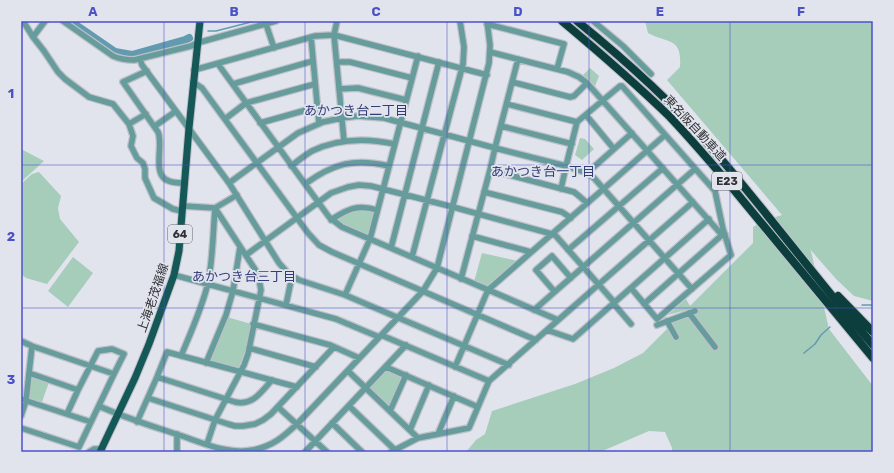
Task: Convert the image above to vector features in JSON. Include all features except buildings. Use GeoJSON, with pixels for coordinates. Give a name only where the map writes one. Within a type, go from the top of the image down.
{"type":"FeatureCollection","features":[{"type":"Feature","properties":{"kind":"highway","name":"東名阪自動車道"},"geometry":{"type":"LineString","coordinates":[[562,21],[639,88],[700,150],[873,358]]}},
{"type":"Feature","properties":{"kind":"highway","name":"東名阪自動車道"},"geometry":{"type":"LineString","coordinates":[[577,21],[638,73],[708,144],[873,345]]}},
{"type":"Feature","properties":{"kind":"highway"},"geometry":{"type":"LineString","coordinates":[[799,254],[873,332]]}},
{"type":"Feature","properties":{"kind":"main road","name":"上海老茂福線"},"geometry":{"type":"LineString","coordinates":[[101,451],[149,344],[174,275],[179,251],[194,70],[200,21]]}},
{"type":"Feature","properties":{"kind":"street"},"geometry":{"type":"LineString","coordinates":[[23,21],[58,72],[65,79],[89,97],[113,104],[129,124],[133,136],[131,146],[137,158],[143,163],[145,178],[154,198],[173,209],[215,208],[237,195]]}},
{"type":"Feature","properties":{"kind":"street"},"geometry":{"type":"LineString","coordinates":[[33,37],[45,21]]}},
{"type":"Feature","properties":{"kind":"street"},"geometry":{"type":"LineString","coordinates":[[63,21],[113,56],[125,60],[140,59],[191,46],[276,21]]}},
{"type":"Feature","properties":{"kind":"street"},"geometry":{"type":"LineString","coordinates":[[337,21],[334,35],[344,141]]}},
{"type":"Feature","properties":{"kind":"street"},"geometry":{"type":"LineString","coordinates":[[412,257],[462,68],[464,47],[460,21]]}},
{"type":"Feature","properties":{"kind":"street"},"geometry":{"type":"LineString","coordinates":[[593,21],[651,74]]}},
{"type":"Feature","properties":{"kind":"street"},"geometry":{"type":"LineString","coordinates":[[99,406],[138,422],[230,451],[261,448],[278,441],[297,424],[423,291],[437,268],[487,75],[490,38],[487,22],[564,44],[557,69]]}},
{"type":"Feature","properties":{"kind":"street"},"geometry":{"type":"LineString","coordinates":[[266,24],[274,48]]}},
{"type":"Feature","properties":{"kind":"street"},"geometry":{"type":"LineString","coordinates":[[194,70],[311,37],[334,35],[487,75]]}},
{"type":"Feature","properties":{"kind":"street"},"geometry":{"type":"LineString","coordinates":[[311,37],[319,124]]}},
{"type":"Feature","properties":{"kind":"street"},"geometry":{"type":"LineString","coordinates":[[490,52],[573,74],[587,83],[677,185],[724,235]]}},
{"type":"Feature","properties":{"kind":"street"},"geometry":{"type":"LineString","coordinates":[[345,295],[370,239],[418,56]]}},
{"type":"Feature","properties":{"kind":"street"},"geometry":{"type":"LineString","coordinates":[[140,59],[142,65],[229,183],[283,268],[292,276],[299,280],[345,295],[509,365]]}},
{"type":"Feature","properties":{"kind":"street"},"geometry":{"type":"LineString","coordinates":[[461,279],[518,59]]}},
{"type":"Feature","properties":{"kind":"street"},"geometry":{"type":"LineString","coordinates":[[233,84],[313,61]]}},
{"type":"Feature","properties":{"kind":"street"},"geometry":{"type":"LineString","coordinates":[[337,62],[350,62],[412,78]]}},
{"type":"Feature","properties":{"kind":"street"},"geometry":{"type":"LineString","coordinates":[[391,248],[440,62]]}},
{"type":"Feature","properties":{"kind":"street"},"geometry":{"type":"LineString","coordinates":[[218,64],[331,220],[342,227],[558,320]]}},
{"type":"Feature","properties":{"kind":"street"},"geometry":{"type":"LineString","coordinates":[[147,71],[123,82],[158,132],[160,139],[159,165],[161,176],[168,181],[184,183]]}},
{"type":"Feature","properties":{"kind":"street"},"geometry":{"type":"LineString","coordinates":[[193,82],[202,88],[308,234],[320,245],[359,264],[536,340]]}},
{"type":"Feature","properties":{"kind":"street"},"geometry":{"type":"LineString","coordinates":[[512,82],[570,97],[574,96],[587,83]]}},
{"type":"Feature","properties":{"kind":"street"},"geometry":{"type":"LineString","coordinates":[[225,119],[246,103],[315,84]]}},
{"type":"Feature","properties":{"kind":"street"},"geometry":{"type":"LineString","coordinates":[[561,189],[578,122],[620,86],[622,86],[715,191],[724,235],[731,255],[657,320],[630,288]]}},
{"type":"Feature","properties":{"kind":"street"},"geometry":{"type":"LineString","coordinates":[[339,89],[358,88],[406,100]]}},
{"type":"Feature","properties":{"kind":"street"},"geometry":{"type":"LineString","coordinates":[[507,104],[578,122]]}},
{"type":"Feature","properties":{"kind":"street"},"geometry":{"type":"LineString","coordinates":[[260,123],[317,107]]}},
{"type":"Feature","properties":{"kind":"street"},"geometry":{"type":"LineString","coordinates":[[155,126],[176,111]]}},
{"type":"Feature","properties":{"kind":"street"},"geometry":{"type":"LineString","coordinates":[[129,124],[146,114]]}},
{"type":"Feature","properties":{"kind":"street"},"geometry":{"type":"LineString","coordinates":[[229,183],[298,133],[319,124],[331,120],[358,116],[384,118],[587,172],[604,189],[692,289]]}},
{"type":"Feature","properties":{"kind":"street"},"geometry":{"type":"LineString","coordinates":[[586,116],[614,149]]}},
{"type":"Feature","properties":{"kind":"street"},"geometry":{"type":"LineString","coordinates":[[501,126],[572,144]]}},
{"type":"Feature","properties":{"kind":"street"},"geometry":{"type":"LineString","coordinates":[[587,172],[632,133]]}},
{"type":"Feature","properties":{"kind":"street"},"geometry":{"type":"LineString","coordinates":[[455,367],[488,290],[665,135]]}},
{"type":"Feature","properties":{"kind":"street"},"geometry":{"type":"LineString","coordinates":[[291,166],[312,152],[330,144],[344,141],[368,140],[395,144]]}},
{"type":"Feature","properties":{"kind":"street"},"geometry":{"type":"LineString","coordinates":[[305,184],[326,170],[351,163],[370,162],[389,166]]}},
{"type":"Feature","properties":{"kind":"street"},"geometry":{"type":"LineString","coordinates":[[568,250],[662,168]]}},
{"type":"Feature","properties":{"kind":"street"},"geometry":{"type":"LineString","coordinates":[[534,310],[695,169]]}},
{"type":"Feature","properties":{"kind":"street"},"geometry":{"type":"LineString","coordinates":[[490,170],[577,194],[587,204]]}},
{"type":"Feature","properties":{"kind":"street"},"geometry":{"type":"LineString","coordinates":[[246,255],[331,193],[348,187],[362,185],[383,188],[552,234],[583,267],[631,324]]}},
{"type":"Feature","properties":{"kind":"street"},"geometry":{"type":"LineString","coordinates":[[484,192],[562,212],[571,218]]}},
{"type":"Feature","properties":{"kind":"street"},"geometry":{"type":"LineString","coordinates":[[349,406],[393,451],[418,438],[469,428],[489,382],[693,202]]}},
{"type":"Feature","properties":{"kind":"street"},"geometry":{"type":"LineString","coordinates":[[331,220],[344,211],[360,207],[377,210]]}},
{"type":"Feature","properties":{"kind":"street"},"geometry":{"type":"LineString","coordinates":[[207,444],[215,420],[244,365],[249,348],[261,286],[259,278],[246,255],[215,208]]}},
{"type":"Feature","properties":{"kind":"street"},"geometry":{"type":"LineString","coordinates":[[182,356],[202,303],[207,284],[210,267],[215,208]]}},
{"type":"Feature","properties":{"kind":"street"},"geometry":{"type":"LineString","coordinates":[[547,330],[573,339],[709,220]]}},
{"type":"Feature","properties":{"kind":"street"},"geometry":{"type":"LineString","coordinates":[[644,304],[724,235]]}},
{"type":"Feature","properties":{"kind":"street"},"geometry":{"type":"LineString","coordinates":[[472,236],[531,252]]}},
{"type":"Feature","properties":{"kind":"street"},"geometry":{"type":"LineString","coordinates":[[206,363],[226,315],[233,291],[240,247]]}},
{"type":"Feature","properties":{"kind":"street"},"geometry":{"type":"LineString","coordinates":[[554,291],[536,270],[552,256],[571,278]]}},
{"type":"Feature","properties":{"kind":"street"},"geometry":{"type":"LineString","coordinates":[[174,275],[336,319],[406,345],[489,382]]}},
{"type":"Feature","properties":{"kind":"street"},"geometry":{"type":"LineString","coordinates":[[286,305],[292,276]]}},
{"type":"Feature","properties":{"kind":"street"},"geometry":{"type":"LineString","coordinates":[[657,325],[692,312],[715,347]]}},
{"type":"Feature","properties":{"kind":"street"},"geometry":{"type":"LineString","coordinates":[[664,314],[676,337]]}},
{"type":"Feature","properties":{"kind":"street"},"geometry":{"type":"LineString","coordinates":[[254,324],[334,347],[359,358]]}},
{"type":"Feature","properties":{"kind":"street"},"geometry":{"type":"LineString","coordinates":[[21,341],[114,374]]}},
{"type":"Feature","properties":{"kind":"street"},"geometry":{"type":"LineString","coordinates":[[305,452],[406,345]]}},
{"type":"Feature","properties":{"kind":"street"},"geometry":{"type":"LineString","coordinates":[[21,416],[29,373],[32,346]]}},
{"type":"Feature","properties":{"kind":"street"},"geometry":{"type":"LineString","coordinates":[[148,398],[235,426],[255,424],[263,420],[278,407],[334,347]]}},
{"type":"Feature","properties":{"kind":"street"},"geometry":{"type":"LineString","coordinates":[[21,428],[78,450],[124,354],[112,348],[98,351],[66,414]]}},
{"type":"Feature","properties":{"kind":"street"},"geometry":{"type":"LineString","coordinates":[[249,348],[316,367]]}},
{"type":"Feature","properties":{"kind":"street"},"geometry":{"type":"LineString","coordinates":[[138,422],[167,352],[297,387]]}},
{"type":"Feature","properties":{"kind":"street"},"geometry":{"type":"LineString","coordinates":[[386,367],[478,407]]}},
{"type":"Feature","properties":{"kind":"street"},"geometry":{"type":"LineString","coordinates":[[348,371],[418,438]]}},
{"type":"Feature","properties":{"kind":"street"},"geometry":{"type":"LineString","coordinates":[[29,373],[78,390]]}},
{"type":"Feature","properties":{"kind":"street"},"geometry":{"type":"LineString","coordinates":[[390,412],[406,376]]}},
{"type":"Feature","properties":{"kind":"street"},"geometry":{"type":"LineString","coordinates":[[157,377],[239,403],[248,402],[272,380]]}},
{"type":"Feature","properties":{"kind":"street"},"geometry":{"type":"LineString","coordinates":[[410,430],[429,385]]}},
{"type":"Feature","properties":{"kind":"street"},"geometry":{"type":"LineString","coordinates":[[438,434],[454,396]]}},
{"type":"Feature","properties":{"kind":"street"},"geometry":{"type":"LineString","coordinates":[[24,400],[91,422]]}},
{"type":"Feature","properties":{"kind":"street"},"geometry":{"type":"LineString","coordinates":[[278,407],[327,452]]}},
{"type":"Feature","properties":{"kind":"street"},"geometry":{"type":"LineString","coordinates":[[332,423],[362,452]]}},
{"type":"Feature","properties":{"kind":"street"},"geometry":{"type":"LineString","coordinates":[[177,434],[177,452]]}},
{"type":"Feature","properties":{"kind":"street"},"geometry":{"type":"LineString","coordinates":[[89,452],[94,449],[101,451]]}},
{"type":"Feature","properties":{"kind":"green space"},"geometry":{"type":"Polygon","coordinates":[[[645,21],[873,21],[873,301],[854,296],[836,279],[809,248],[811,251],[829,329],[873,386],[873,452],[672,452],[672,448],[665,432],[649,431],[600,452],[466,452],[476,440],[485,434],[492,411],[575,384],[614,368],[643,353],[686,310],[668,315],[686,299],[690,306],[753,243],[753,227],[763,221],[782,215],[667,80],[680,67],[679,51],[673,43],[648,33],[645,21]]]}},
{"type":"Feature","properties":{"kind":"green space"},"geometry":{"type":"Polygon","coordinates":[[[590,68],[599,76],[595,86],[583,75],[590,68]]]}},
{"type":"Feature","properties":{"kind":"green space"},"geometry":{"type":"Polygon","coordinates":[[[580,138],[585,139],[594,149],[582,160],[575,155],[580,138]]]}},
{"type":"Feature","properties":{"kind":"green space"},"geometry":{"type":"Polygon","coordinates":[[[21,149],[44,161],[21,182],[21,149]]]}},
{"type":"Feature","properties":{"kind":"green space"},"geometry":{"type":"Polygon","coordinates":[[[39,172],[61,196],[58,208],[60,219],[79,242],[47,284],[26,278],[21,274],[21,184],[32,174],[39,172]]]}},
{"type":"Feature","properties":{"kind":"green space"},"geometry":{"type":"Polygon","coordinates":[[[358,209],[373,211],[374,213],[369,234],[367,235],[337,221],[336,218],[358,209]]]}},
{"type":"Feature","properties":{"kind":"green space"},"geometry":{"type":"Polygon","coordinates":[[[482,253],[518,261],[487,288],[474,282],[482,253]]]}},
{"type":"Feature","properties":{"kind":"green space"},"geometry":{"type":"Polygon","coordinates":[[[73,257],[93,273],[68,307],[48,291],[73,257]]]}},
{"type":"Feature","properties":{"kind":"green space"},"geometry":{"type":"Polygon","coordinates":[[[227,317],[251,324],[245,351],[239,367],[236,368],[212,362],[210,359],[227,317]]]}},
{"type":"Feature","properties":{"kind":"green space"},"geometry":{"type":"Polygon","coordinates":[[[390,370],[402,375],[403,379],[391,405],[388,405],[371,389],[371,385],[384,371],[390,370]]]}},
{"type":"Feature","properties":{"kind":"green space"},"geometry":{"type":"Polygon","coordinates":[[[33,376],[49,382],[42,402],[28,396],[30,378],[33,376]]]}},
{"type":"Feature","properties":{"kind":"waterway"},"geometry":{"type":"LineString","coordinates":[[70,21],[115,52],[132,55],[189,38]]}},
{"type":"Feature","properties":{"kind":"waterway"},"geometry":{"type":"LineString","coordinates":[[208,31],[216,31],[255,21]]}},
{"type":"Feature","properties":{"kind":"waterway"},"geometry":{"type":"LineString","coordinates":[[862,305],[873,305]]}},
{"type":"Feature","properties":{"kind":"waterway"},"geometry":{"type":"LineString","coordinates":[[804,353],[815,344],[821,335],[830,327]]}},
{"type":"Feature","properties":{"kind":"district","name":"あかつき台二丁目"},"geometry":{"type":"Point","coordinates":[356,110]}},
{"type":"Feature","properties":{"kind":"district","name":"あかつき台一丁目"},"geometry":{"type":"Point","coordinates":[543,171]}},
{"type":"Feature","properties":{"kind":"district","name":"あかつき台三丁目"},"geometry":{"type":"Point","coordinates":[244,276]}}]}
